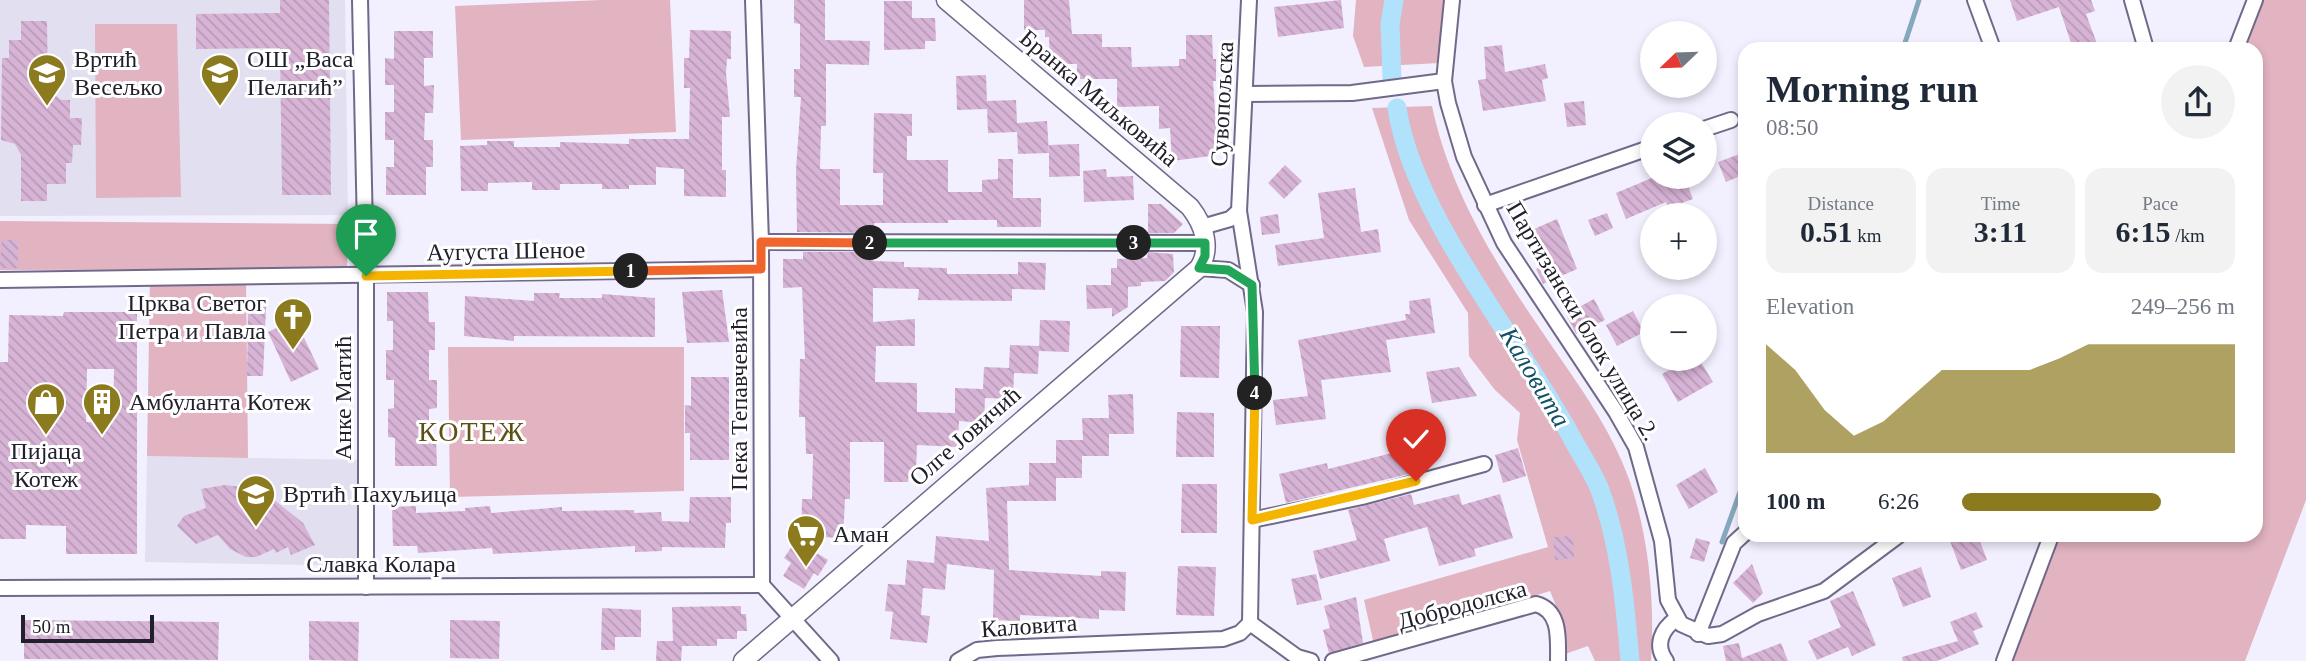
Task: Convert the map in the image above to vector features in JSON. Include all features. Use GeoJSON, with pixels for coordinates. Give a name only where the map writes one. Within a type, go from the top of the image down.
{"type":"FeatureCollection","features":[{"type":"Feature","properties":{"kind":"street","name":"Анке Матић"},"geometry":{"type":"LineString","coordinates":[[360,0],[366,276],[366,587]]}},
{"type":"Feature","properties":{"kind":"street","name":"Пека Тепавчевића"},"geometry":{"type":"LineString","coordinates":[[753,0],[761,242],[762,585]]}},
{"type":"Feature","properties":{"kind":"street","name":"Бранка Миљковића"},"geometry":{"type":"LineString","coordinates":[[946,0],[1190,206],[1204,235]]}},
{"type":"Feature","properties":{"kind":"street","name":"Сувопољска"},"geometry":{"type":"LineString","coordinates":[[1239,211],[1249,0]]}},
{"type":"Feature","properties":{"kind":"street","name":"Партизански блок улица 2."},"geometry":{"type":"LineString","coordinates":[[1452,0],[1444,81],[1464,158],[1504,243],[1616,412],[1636,447],[1662,541],[1668,600],[1676,619]]}},
{"type":"Feature","properties":{"kind":"street"},"geometry":{"type":"LineString","coordinates":[[1975,0],[1990,42]]}},
{"type":"Feature","properties":{"kind":"street"},"geometry":{"type":"LineString","coordinates":[[2132,0],[2144,42]]}},
{"type":"Feature","properties":{"kind":"street"},"geometry":{"type":"LineString","coordinates":[[2239,42],[2255,0]]}},
{"type":"Feature","properties":{"kind":"street"},"geometry":{"type":"LineString","coordinates":[[1246,94],[1352,93],[1444,81]]}},
{"type":"Feature","properties":{"kind":"street"},"geometry":{"type":"LineString","coordinates":[[1717,125],[1731,120]]}},
{"type":"Feature","properties":{"kind":"street"},"geometry":{"type":"LineString","coordinates":[[1485,205],[1640,151]]}},
{"type":"Feature","properties":{"kind":"street"},"geometry":{"type":"LineString","coordinates":[[761,242],[1204,235],[1239,211]]}},
{"type":"Feature","properties":{"kind":"street"},"geometry":{"type":"LineString","coordinates":[[1239,211],[1252,285],[1255,343],[1250,623],[1297,657],[1311,661]]}},
{"type":"Feature","properties":{"kind":"street"},"geometry":{"type":"LineString","coordinates":[[1204,235],[1205,256],[1199,268],[1228,270],[1252,285]]}},
{"type":"Feature","properties":{"kind":"street","name":"Олге Јовичић"},"geometry":{"type":"LineString","coordinates":[[743,661],[1199,268]]}},
{"type":"Feature","properties":{"kind":"street","name":"Аугуста Шеное"},"geometry":{"type":"LineString","coordinates":[[0,280],[761,269]]}},
{"type":"Feature","properties":{"kind":"street"},"geometry":{"type":"LineString","coordinates":[[1252,520],[1362,497],[1484,464]]}},
{"type":"Feature","properties":{"kind":"street"},"geometry":{"type":"LineString","coordinates":[[1698,634],[1734,543],[1738,539]]}},
{"type":"Feature","properties":{"kind":"street"},"geometry":{"type":"LineString","coordinates":[[1666,661],[1660,650],[1661,641],[1666,627],[1676,619],[1698,634],[1722,634],[1758,614],[1824,591],[1890,542]]}},
{"type":"Feature","properties":{"kind":"street"},"geometry":{"type":"LineString","coordinates":[[2004,661],[2049,542]]}},
{"type":"Feature","properties":{"kind":"street"},"geometry":{"type":"LineString","coordinates":[[762,585],[831,661]]}},
{"type":"Feature","properties":{"kind":"street","name":"Славка Колара"},"geometry":{"type":"LineString","coordinates":[[0,588],[762,585]]}},
{"type":"Feature","properties":{"kind":"street","name":"Добродолска"},"geometry":{"type":"LineString","coordinates":[[1333,661],[1536,604],[1548,608],[1555,618],[1558,661]]}},
{"type":"Feature","properties":{"kind":"street","name":"Каловита"},"geometry":{"type":"LineString","coordinates":[[958,661],[977,650],[996,648],[1223,639],[1240,633],[1250,623]]}},
{"type":"Feature","properties":{"kind":"shaded area","name":"ОШ „Васа Пелагић”"},"geometry":{"type":"Polygon","coordinates":[[[0,0],[345,0],[348,215],[0,216],[0,0]]]}},
{"type":"Feature","properties":{"kind":"shaded area"},"geometry":{"type":"Polygon","coordinates":[[[670,0],[676,132],[461,140],[455,6],[670,0]]]}},
{"type":"Feature","properties":{"kind":"shaded area"},"geometry":{"type":"Polygon","coordinates":[[[1356,0],[1451,0],[1439,63],[1364,67],[1353,36],[1356,0]]]}},
{"type":"Feature","properties":{"kind":"shaded area"},"geometry":{"type":"Polygon","coordinates":[[[2255,0],[2306,0],[2306,500],[2245,661],[2002,661],[2047,542],[2263,542],[2263,42],[2239,42],[2255,0]]]}},
{"type":"Feature","properties":{"kind":"shaded area"},"geometry":{"type":"Polygon","coordinates":[[[95,24],[177,24],[181,197],[96,198],[95,24]]]}},
{"type":"Feature","properties":{"kind":"shaded area"},"geometry":{"type":"Polygon","coordinates":[[[1432,106],[1451,169],[1478,228],[1511,285],[1593,408],[1623,463],[1637,503],[1646,548],[1651,593],[1651,661],[1595,661],[1588,646],[1562,655],[1559,613],[1550,591],[1374,645],[1364,600],[1548,547],[1517,440],[1520,413],[1495,390],[1469,356],[1468,313],[1409,220],[1372,108],[1432,106]]]}},
{"type":"Feature","properties":{"kind":"shaded area"},"geometry":{"type":"Polygon","coordinates":[[[0,221],[348,224],[347,269],[0,270],[0,221]]]}},
{"type":"Feature","properties":{"kind":"shaded area"},"geometry":{"type":"Polygon","coordinates":[[[246,277],[248,458],[147,456],[150,278],[246,277]]]}},
{"type":"Feature","properties":{"kind":"shaded area"},"geometry":{"type":"Polygon","coordinates":[[[448,347],[684,347],[684,491],[450,497],[448,347]]]}},
{"type":"Feature","properties":{"kind":"shaded area","name":"Вртић Пахуљица"},"geometry":{"type":"Polygon","coordinates":[[[147,456],[366,460],[366,566],[145,562],[147,456]]]}},
{"type":"Feature","properties":{"kind":"building"},"geometry":{"type":"Polygon","coordinates":[[[280,0],[329,0],[331,195],[282,195],[280,48],[196,49],[196,14],[280,13],[280,0]]]}},
{"type":"Feature","properties":{"kind":"building"},"geometry":{"type":"Polygon","coordinates":[[[794,0],[825,0],[825,40],[870,41],[869,65],[826,64],[826,126],[821,126],[820,169],[840,169],[840,205],[883,205],[883,173],[873,173],[874,113],[912,114],[912,136],[907,136],[907,160],[948,160],[948,192],[982,192],[982,180],[998,179],[998,159],[1013,159],[1013,198],[1041,198],[1041,227],[997,227],[997,220],[948,220],[948,223],[874,223],[874,233],[797,232],[796,170],[801,97],[794,97],[794,69],[800,69],[800,24],[794,23],[794,0]]]}},
{"type":"Feature","properties":{"kind":"building"},"geometry":{"type":"Polygon","coordinates":[[[1024,0],[1069,0],[1072,34],[1102,34],[1102,47],[1131,47],[1132,67],[1179,66],[1179,59],[1186,59],[1186,35],[1212,35],[1213,59],[1216,59],[1216,81],[1213,81],[1218,155],[1172,161],[1170,128],[1159,129],[1159,106],[1117,107],[1117,79],[1077,79],[1077,64],[1050,64],[1049,37],[1045,37],[1045,30],[1024,30],[1024,0]]]}},
{"type":"Feature","properties":{"kind":"building"},"geometry":{"type":"Polygon","coordinates":[[[1341,0],[1344,28],[1278,37],[1274,7],[1341,0]]]}},
{"type":"Feature","properties":{"kind":"building"},"geometry":{"type":"Polygon","coordinates":[[[2010,0],[2091,0],[2095,11],[2086,14],[2096,42],[2071,42],[2059,7],[2017,21],[2010,0]]]}},
{"type":"Feature","properties":{"kind":"building"},"geometry":{"type":"Polygon","coordinates":[[[884,1],[912,1],[912,18],[935,18],[936,41],[925,41],[925,49],[884,50],[884,1]]]}},
{"type":"Feature","properties":{"kind":"building"},"geometry":{"type":"Polygon","coordinates":[[[21,21],[47,21],[48,89],[61,100],[70,100],[70,118],[82,118],[81,145],[73,145],[72,163],[66,163],[66,184],[47,184],[47,201],[21,201],[21,155],[15,144],[1,140],[2,58],[9,58],[9,40],[21,40],[21,21]]]}},
{"type":"Feature","properties":{"kind":"building"},"geometry":{"type":"Polygon","coordinates":[[[690,30],[731,31],[731,59],[727,59],[726,73],[730,117],[722,117],[722,170],[726,170],[726,197],[684,196],[684,169],[656,167],[656,185],[629,185],[629,189],[602,189],[602,184],[560,184],[560,190],[532,190],[532,182],[488,183],[488,191],[461,191],[460,146],[487,145],[487,141],[514,141],[514,147],[560,147],[560,142],[629,144],[629,139],[689,139],[690,88],[684,88],[684,58],[689,58],[690,30]]]}},
{"type":"Feature","properties":{"kind":"building"},"geometry":{"type":"Polygon","coordinates":[[[394,31],[433,31],[433,58],[424,58],[424,86],[434,85],[433,113],[425,113],[424,140],[433,140],[433,167],[426,167],[426,195],[386,195],[386,167],[394,167],[394,140],[385,140],[385,112],[394,112],[394,85],[385,85],[385,58],[394,59],[394,31]]]}},
{"type":"Feature","properties":{"kind":"building"},"geometry":{"type":"Polygon","coordinates":[[[1502,45],[1505,72],[1545,64],[1548,78],[1542,80],[1546,101],[1483,111],[1478,80],[1486,79],[1484,47],[1502,45]]]}},
{"type":"Feature","properties":{"kind":"building"},"geometry":{"type":"Polygon","coordinates":[[[986,75],[987,101],[1016,100],[1017,123],[1047,121],[1049,153],[1018,154],[1017,130],[988,133],[987,109],[957,110],[956,76],[986,75]]]}},
{"type":"Feature","properties":{"kind":"building"},"geometry":{"type":"Polygon","coordinates":[[[1584,101],[1586,125],[1567,127],[1564,103],[1584,101]]]}},
{"type":"Feature","properties":{"kind":"building"},"geometry":{"type":"Polygon","coordinates":[[[1079,144],[1080,176],[1049,177],[1049,145],[1079,144]]]}},
{"type":"Feature","properties":{"kind":"building"},"geometry":{"type":"Polygon","coordinates":[[[1738,155],[1738,177],[1726,182],[1718,162],[1738,155]]]}},
{"type":"Feature","properties":{"kind":"building"},"geometry":{"type":"Polygon","coordinates":[[[1285,165],[1302,181],[1284,199],[1268,183],[1285,165]]]}},
{"type":"Feature","properties":{"kind":"building"},"geometry":{"type":"Polygon","coordinates":[[[1106,169],[1107,177],[1133,176],[1134,200],[1084,202],[1083,171],[1106,169]]]}},
{"type":"Feature","properties":{"kind":"building"},"geometry":{"type":"Polygon","coordinates":[[[1640,183],[1640,189],[1689,189],[1693,199],[1682,203],[1640,203],[1640,213],[1626,219],[1616,193],[1640,183]]]}},
{"type":"Feature","properties":{"kind":"building"},"geometry":{"type":"Polygon","coordinates":[[[1355,188],[1361,232],[1378,229],[1381,252],[1278,266],[1275,245],[1324,238],[1318,193],[1355,188]]]}},
{"type":"Feature","properties":{"kind":"building"},"geometry":{"type":"Polygon","coordinates":[[[1148,204],[1161,204],[1183,224],[1174,233],[1148,233],[1148,204]]]}},
{"type":"Feature","properties":{"kind":"building"},"geometry":{"type":"Polygon","coordinates":[[[1607,213],[1613,228],[1595,236],[1588,220],[1607,213]]]}},
{"type":"Feature","properties":{"kind":"building"},"geometry":{"type":"Polygon","coordinates":[[[1278,214],[1280,233],[1262,235],[1260,217],[1278,214]]]}},
{"type":"Feature","properties":{"kind":"building"},"geometry":{"type":"Polygon","coordinates":[[[1557,219],[1577,269],[1543,284],[1536,269],[1549,263],[1534,229],[1557,219]]]}},
{"type":"Feature","properties":{"kind":"building"},"geometry":{"type":"Polygon","coordinates":[[[2,240],[18,240],[18,268],[0,268],[2,240]]]}},
{"type":"Feature","properties":{"kind":"building"},"geometry":{"type":"Polygon","coordinates":[[[803,252],[873,252],[873,261],[904,262],[904,267],[947,268],[947,274],[1018,274],[1018,262],[1046,263],[1045,290],[1012,289],[1012,301],[918,300],[919,289],[873,288],[873,322],[915,319],[915,346],[876,346],[875,382],[917,383],[917,412],[955,413],[955,388],[983,389],[984,367],[1009,368],[1010,345],[1039,346],[1038,374],[1014,373],[1013,399],[985,398],[984,423],[959,421],[958,447],[917,445],[916,471],[909,470],[908,482],[884,482],[884,442],[850,442],[850,499],[845,499],[843,538],[801,536],[802,499],[812,499],[813,454],[806,454],[805,417],[799,417],[800,359],[805,359],[802,287],[783,288],[783,259],[803,259],[803,252]]]}},
{"type":"Feature","properties":{"kind":"building"},"geometry":{"type":"Polygon","coordinates":[[[1148,252],[1173,254],[1174,272],[1165,281],[1141,282],[1141,286],[1128,287],[1128,307],[1112,317],[1112,308],[1087,309],[1086,285],[1111,285],[1111,268],[1117,268],[1117,259],[1147,258],[1148,252]]]}},
{"type":"Feature","properties":{"kind":"building"},"geometry":{"type":"Polygon","coordinates":[[[722,290],[729,342],[687,343],[682,292],[722,290]]]}},
{"type":"Feature","properties":{"kind":"building"},"geometry":{"type":"Polygon","coordinates":[[[387,292],[428,292],[429,322],[435,322],[435,350],[429,350],[429,380],[437,380],[437,408],[429,409],[429,438],[436,437],[437,466],[395,466],[395,438],[388,437],[388,409],[394,408],[394,380],[386,380],[386,350],[393,350],[393,321],[387,321],[387,292]]]}},
{"type":"Feature","properties":{"kind":"building"},"geometry":{"type":"Polygon","coordinates":[[[534,293],[560,293],[559,298],[602,298],[602,294],[655,298],[655,337],[514,336],[514,341],[464,336],[465,296],[534,301],[534,293]]]}},
{"type":"Feature","properties":{"kind":"building"},"geometry":{"type":"Polygon","coordinates":[[[1430,298],[1435,333],[1386,340],[1391,372],[1321,380],[1326,419],[1276,425],[1273,400],[1308,396],[1298,340],[1406,320],[1405,314],[1410,314],[1409,301],[1430,298]]]}},
{"type":"Feature","properties":{"kind":"building"},"geometry":{"type":"Polygon","coordinates":[[[1594,299],[1605,320],[1576,334],[1566,314],[1594,299]]]}},
{"type":"Feature","properties":{"kind":"building"},"geometry":{"type":"Polygon","coordinates":[[[248,306],[266,307],[263,376],[247,376],[248,306]]]}},
{"type":"Feature","properties":{"kind":"building"},"geometry":{"type":"Polygon","coordinates":[[[1633,311],[1640,324],[1640,334],[1617,346],[1606,325],[1633,311]]]}},
{"type":"Feature","properties":{"kind":"building"},"geometry":{"type":"Polygon","coordinates":[[[64,312],[137,312],[137,554],[66,554],[66,526],[26,525],[26,539],[0,539],[0,362],[8,362],[9,315],[63,316],[64,312]],[[87,369],[86,422],[113,423],[114,369],[87,369]]]}},
{"type":"Feature","properties":{"kind":"building","name":"Црква Светог Петра и Павла"},"geometry":{"type":"Polygon","coordinates":[[[295,319],[319,369],[291,382],[268,332],[295,319]]]}},
{"type":"Feature","properties":{"kind":"building"},"geometry":{"type":"Polygon","coordinates":[[[1040,320],[1070,321],[1069,352],[1039,351],[1040,320]]]}},
{"type":"Feature","properties":{"kind":"building"},"geometry":{"type":"Polygon","coordinates":[[[1181,326],[1220,326],[1219,378],[1180,377],[1181,326]]]}},
{"type":"Feature","properties":{"kind":"building"},"geometry":{"type":"Polygon","coordinates":[[[1459,367],[1477,396],[1432,403],[1426,372],[1459,367]]]}},
{"type":"Feature","properties":{"kind":"building"},"geometry":{"type":"Polygon","coordinates":[[[1667,371],[1706,371],[1713,382],[1678,402],[1662,374],[1667,371]]]}},
{"type":"Feature","properties":{"kind":"building"},"geometry":{"type":"Polygon","coordinates":[[[691,377],[729,377],[729,460],[690,460],[690,433],[685,433],[685,405],[691,406],[691,377]]]}},
{"type":"Feature","properties":{"kind":"building"},"geometry":{"type":"Polygon","coordinates":[[[1133,394],[1134,434],[1109,434],[1109,456],[1082,456],[1082,478],[1056,478],[1056,501],[1007,501],[1009,570],[1101,576],[1101,571],[1126,572],[1125,611],[1099,610],[1099,619],[1020,615],[1020,621],[993,620],[994,570],[947,564],[945,590],[923,588],[921,615],[930,616],[927,643],[890,639],[893,612],[885,611],[888,584],[905,585],[907,560],[934,563],[936,536],[989,541],[986,488],[1029,485],[1029,463],[1056,463],[1056,440],[1083,440],[1082,418],[1109,418],[1108,395],[1133,394]]]}},
{"type":"Feature","properties":{"kind":"building"},"geometry":{"type":"Polygon","coordinates":[[[1177,412],[1214,413],[1214,457],[1176,457],[1177,412]]]}},
{"type":"Feature","properties":{"kind":"building"},"geometry":{"type":"Polygon","coordinates":[[[1416,447],[1422,471],[1286,503],[1279,474],[1327,463],[1328,469],[1416,447]]]}},
{"type":"Feature","properties":{"kind":"building"},"geometry":{"type":"Polygon","coordinates":[[[1518,448],[1526,476],[1503,483],[1495,455],[1518,448]]]}},
{"type":"Feature","properties":{"kind":"building"},"geometry":{"type":"Polygon","coordinates":[[[1705,468],[1718,492],[1689,509],[1676,485],[1705,468]]]}},
{"type":"Feature","properties":{"kind":"building"},"geometry":{"type":"Polygon","coordinates":[[[1182,484],[1217,484],[1217,533],[1181,533],[1182,484]]]}},
{"type":"Feature","properties":{"kind":"building"},"geometry":{"type":"Polygon","coordinates":[[[225,485],[250,488],[273,499],[303,523],[315,545],[291,555],[288,547],[276,553],[274,549],[256,557],[246,557],[230,549],[218,535],[196,544],[177,526],[184,516],[206,508],[201,489],[225,485]]]}},
{"type":"Feature","properties":{"kind":"building"},"geometry":{"type":"Polygon","coordinates":[[[1411,494],[1414,505],[1459,494],[1462,505],[1500,494],[1513,538],[1474,549],[1476,556],[1439,566],[1427,527],[1384,539],[1390,561],[1320,579],[1313,551],[1357,540],[1348,510],[1411,494]]]}},
{"type":"Feature","properties":{"kind":"building"},"geometry":{"type":"Polygon","coordinates":[[[690,497],[731,497],[731,523],[726,523],[725,548],[662,547],[662,551],[635,552],[635,546],[493,554],[492,548],[418,553],[417,546],[393,546],[392,507],[416,506],[416,513],[465,511],[465,508],[490,506],[491,513],[562,507],[562,511],[634,510],[634,513],[661,512],[662,521],[689,522],[690,497]]]}},
{"type":"Feature","properties":{"kind":"building"},"geometry":{"type":"Polygon","coordinates":[[[1573,536],[1574,558],[1555,560],[1553,537],[1573,536]]]}},
{"type":"Feature","properties":{"kind":"building"},"geometry":{"type":"Polygon","coordinates":[[[1696,538],[1710,542],[1704,562],[1690,558],[1696,538]]]}},
{"type":"Feature","properties":{"kind":"building","name":"Аман"},"geometry":{"type":"Polygon","coordinates":[[[796,540],[828,560],[818,576],[814,573],[804,589],[783,576],[791,563],[784,558],[796,540]]]}},
{"type":"Feature","properties":{"kind":"building"},"geometry":{"type":"Polygon","coordinates":[[[1950,542],[1980,542],[1987,560],[1961,570],[1950,542]]]}},
{"type":"Feature","properties":{"kind":"building"},"geometry":{"type":"Polygon","coordinates":[[[1752,564],[1763,593],[1753,603],[1733,583],[1752,564]]]}},
{"type":"Feature","properties":{"kind":"building"},"geometry":{"type":"Polygon","coordinates":[[[1178,566],[1216,567],[1214,616],[1176,615],[1178,566]]]}},
{"type":"Feature","properties":{"kind":"building"},"geometry":{"type":"Polygon","coordinates":[[[1921,567],[1931,597],[1903,607],[1892,578],[1921,567]]]}},
{"type":"Feature","properties":{"kind":"building"},"geometry":{"type":"Polygon","coordinates":[[[1316,574],[1322,600],[1297,605],[1291,579],[1316,574]]]}},
{"type":"Feature","properties":{"kind":"building"},"geometry":{"type":"Polygon","coordinates":[[[1853,591],[1876,645],[1852,656],[1848,647],[1817,660],[1808,641],[1841,627],[1830,601],[1853,591]]]}},
{"type":"Feature","properties":{"kind":"building"},"geometry":{"type":"Polygon","coordinates":[[[1356,597],[1363,643],[1329,653],[1323,630],[1330,628],[1324,606],[1356,597]]]}},
{"type":"Feature","properties":{"kind":"building"},"geometry":{"type":"Polygon","coordinates":[[[741,606],[741,614],[746,614],[747,631],[737,631],[737,639],[717,639],[717,646],[682,646],[681,661],[656,661],[657,641],[673,641],[672,607],[741,606]]]}},
{"type":"Feature","properties":{"kind":"building"},"geometry":{"type":"Polygon","coordinates":[[[602,608],[641,610],[641,637],[615,637],[615,650],[601,650],[602,608]]]}},
{"type":"Feature","properties":{"kind":"building"},"geometry":{"type":"Polygon","coordinates":[[[1976,612],[1983,627],[1973,631],[1979,644],[1937,661],[1903,661],[1902,657],[1958,641],[1950,622],[1976,612]]]}},
{"type":"Feature","properties":{"kind":"building"},"geometry":{"type":"Polygon","coordinates":[[[24,620],[219,622],[218,660],[24,659],[24,620]]]}},
{"type":"Feature","properties":{"kind":"building"},"geometry":{"type":"Polygon","coordinates":[[[450,620],[500,621],[499,659],[450,658],[450,620]]]}},
{"type":"Feature","properties":{"kind":"building"},"geometry":{"type":"Polygon","coordinates":[[[309,621],[359,622],[358,661],[309,660],[309,621]]]}},
{"type":"Feature","properties":{"kind":"building"},"geometry":{"type":"Polygon","coordinates":[[[1739,643],[1742,658],[1781,643],[1788,661],[1726,661],[1723,646],[1739,643]]]}},
{"type":"Feature","properties":{"kind":"waterway","name":"Каловита"},"geometry":{"type":"LineString","coordinates":[[1392,79],[1390,24],[1394,0]]}},
{"type":"Feature","properties":{"kind":"waterway"},"geometry":{"type":"LineString","coordinates":[[1905,42],[1919,0]]}},
{"type":"Feature","properties":{"kind":"waterway","name":"Каловита"},"geometry":{"type":"LineString","coordinates":[[1397,108],[1407,149],[1446,234],[1550,400],[1600,490],[1617,553],[1630,661]]}},
{"type":"Feature","properties":{"kind":"waterway"},"geometry":{"type":"LineString","coordinates":[[1722,542],[1738,497]]}},
{"type":"Feature","properties":{"kind":"place","name":"Вртић Весељко"},"geometry":{"type":"Point","coordinates":[47,107]}},
{"type":"Feature","properties":{"kind":"place","name":"ОШ „Васа Пелагић”"},"geometry":{"type":"Point","coordinates":[220,107]}},
{"type":"Feature","properties":{"kind":"place","name":"Црква Светог Петра и Павла"},"geometry":{"type":"Point","coordinates":[293,351]}},
{"type":"Feature","properties":{"kind":"place","name":"Пијаца Котеж"},"geometry":{"type":"Point","coordinates":[46,436]}},
{"type":"Feature","properties":{"kind":"place","name":"Амбуланта Котеж"},"geometry":{"type":"Point","coordinates":[102,436]}},
{"type":"Feature","properties":{"kind":"place","name":"Вртић Пахуљица"},"geometry":{"type":"Point","coordinates":[256,528]}},
{"type":"Feature","properties":{"kind":"place","name":"Аман"},"geometry":{"type":"Point","coordinates":[806,568]}},
{"type":"Feature","properties":{"kind":"district","name":"КОТЕЖ"},"geometry":{"type":"Point","coordinates":[472,431]}},
{"type":"Feature","properties":{"kind":"route"},"geometry":{"type":"LineString","coordinates":[[366,276],[761,269],[761,242],[1205,243],[1205,256],[1199,268],[1228,270],[1252,285],[1255,330],[1252,520],[1362,497],[1416,481]]}}]}
